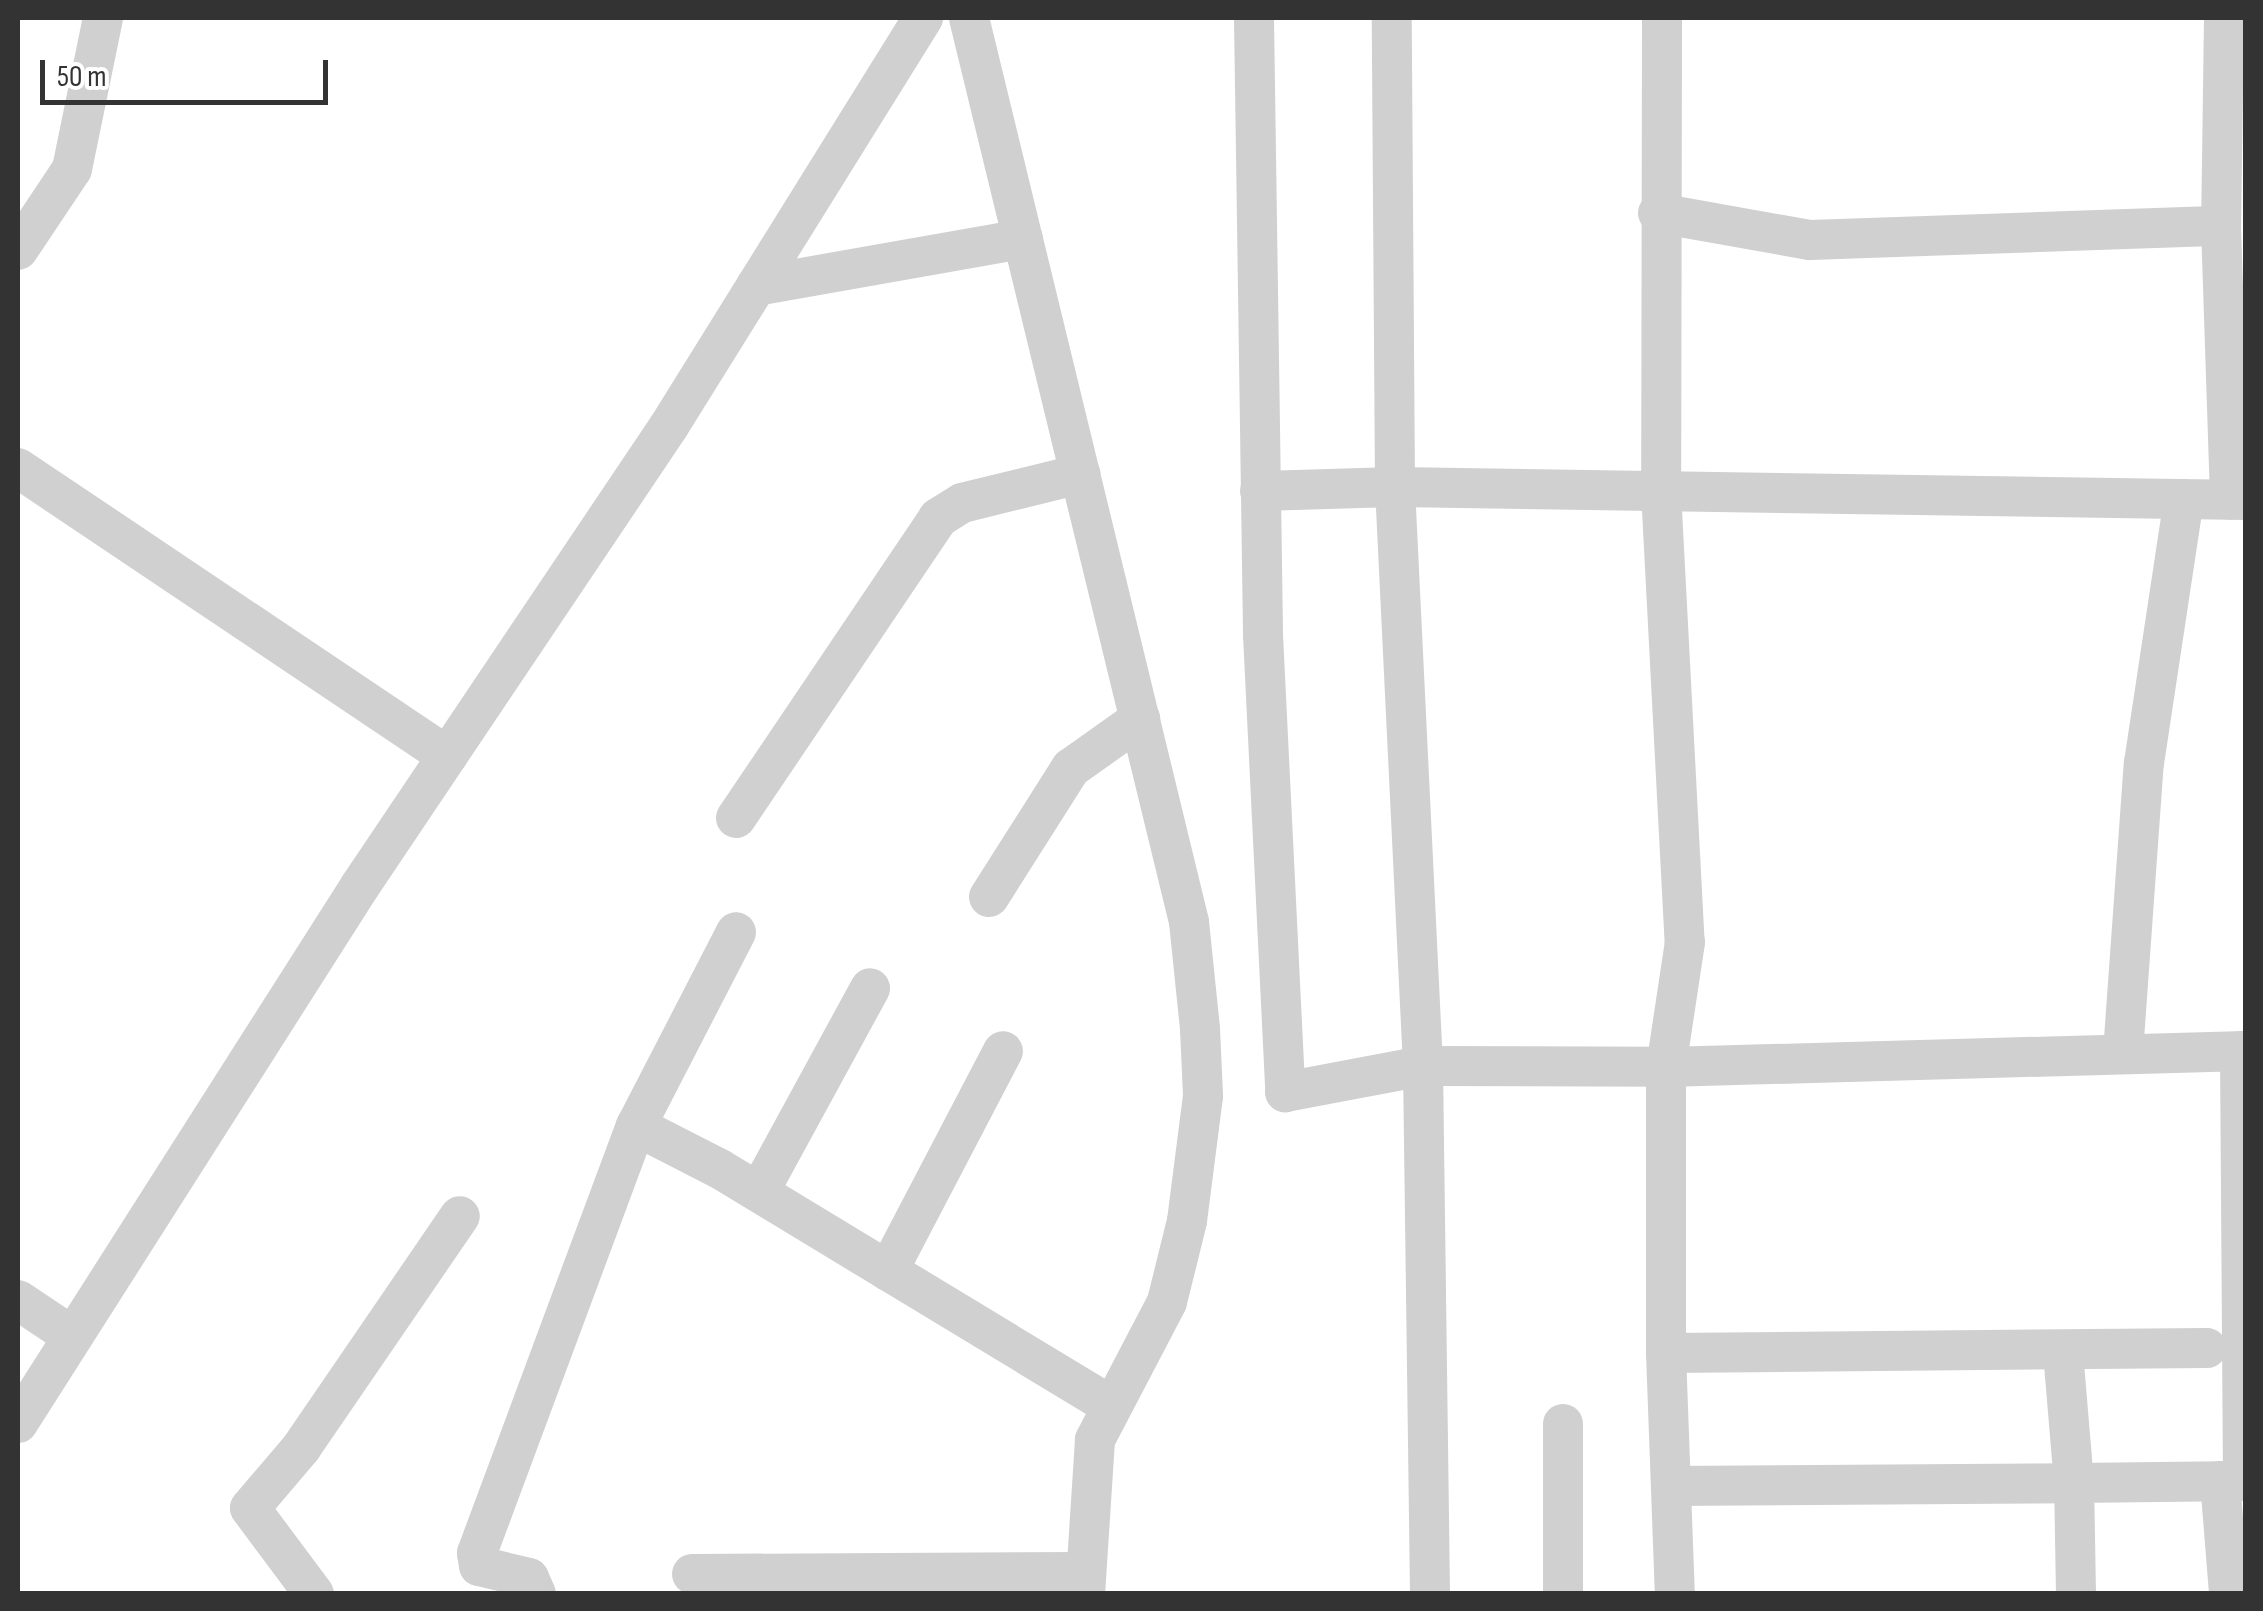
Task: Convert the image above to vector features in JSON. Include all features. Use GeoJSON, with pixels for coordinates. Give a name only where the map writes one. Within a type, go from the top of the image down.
{"type":"FeatureCollection","features":[{"type":"Feature","properties":{"kind":"street"},"geometry":{"type":"LineString","coordinates":[[18,250],[72,169],[103,18]]}},
{"type":"Feature","properties":{"kind":"street"},"geometry":{"type":"LineString","coordinates":[[18,1423],[447,756],[669,426],[923,18]]}},
{"type":"Feature","properties":{"kind":"street"},"geometry":{"type":"LineString","coordinates":[[692,1574],[1085,1583],[1092,1457],[1110,1405],[1136,1365],[1167,1302],[1187,1220],[1203,1096],[1190,922],[969,18]]}},
{"type":"Feature","properties":{"kind":"street"},"geometry":{"type":"LineString","coordinates":[[1254,18],[1260,491],[1284,1092],[1423,1066],[1666,1066],[2243,1050],[2243,1480],[1671,1486]]}},
{"type":"Feature","properties":{"kind":"street"},"geometry":{"type":"LineString","coordinates":[[1392,18],[1396,488],[1423,1066],[1430,1594]]}},
{"type":"Feature","properties":{"kind":"street"},"geometry":{"type":"LineString","coordinates":[[1662,18],[1658,213],[1661,491],[1685,942],[1666,1066],[1666,1352],[1675,1594]]}},
{"type":"Feature","properties":{"kind":"street"},"geometry":{"type":"LineString","coordinates":[[1260,491],[1396,488],[2238,500],[2221,226],[2224,18]]}},
{"type":"Feature","properties":{"kind":"street"},"geometry":{"type":"LineString","coordinates":[[1658,213],[1810,240],[2221,226]]}},
{"type":"Feature","properties":{"kind":"street"},"geometry":{"type":"LineString","coordinates":[[756,286],[1023,239]]}},
{"type":"Feature","properties":{"kind":"street"},"geometry":{"type":"LineString","coordinates":[[18,468],[447,756]]}},
{"type":"Feature","properties":{"kind":"street"},"geometry":{"type":"LineString","coordinates":[[736,818],[938,518],[962,504],[1080,474]]}},
{"type":"Feature","properties":{"kind":"street"},"geometry":{"type":"LineString","coordinates":[[2123,1053],[2144,763],[2184,499]]}},
{"type":"Feature","properties":{"kind":"street"},"geometry":{"type":"LineString","coordinates":[[989,897],[1071,768],[1140,719]]}},
{"type":"Feature","properties":{"kind":"street"},"geometry":{"type":"LineString","coordinates":[[536,1594],[529,1578],[479,1566],[476,1558],[636,1126],[736,932]]}},
{"type":"Feature","properties":{"kind":"street"},"geometry":{"type":"LineString","coordinates":[[759,1192],[870,988]]}},
{"type":"Feature","properties":{"kind":"street"},"geometry":{"type":"LineString","coordinates":[[888,1270],[1003,1051]]}},
{"type":"Feature","properties":{"kind":"street"},"geometry":{"type":"LineString","coordinates":[[636,1126],[759,1192],[1110,1405]]}},
{"type":"Feature","properties":{"kind":"street"},"geometry":{"type":"LineString","coordinates":[[314,1594],[250,1508],[301,1448],[460,1216]]}},
{"type":"Feature","properties":{"kind":"street"},"geometry":{"type":"LineString","coordinates":[[18,1300],[72,1336]]}},
{"type":"Feature","properties":{"kind":"street"},"geometry":{"type":"LineString","coordinates":[[1666,1352],[2207,1348]]}},
{"type":"Feature","properties":{"kind":"street"},"geometry":{"type":"LineString","coordinates":[[2063,1352],[2074,1483],[2076,1594]]}},
{"type":"Feature","properties":{"kind":"street"},"geometry":{"type":"LineString","coordinates":[[1562,1424],[1563,1594]]}},
{"type":"Feature","properties":{"kind":"street"},"geometry":{"type":"LineString","coordinates":[[2220,1481],[2229,1594]]}}]}
